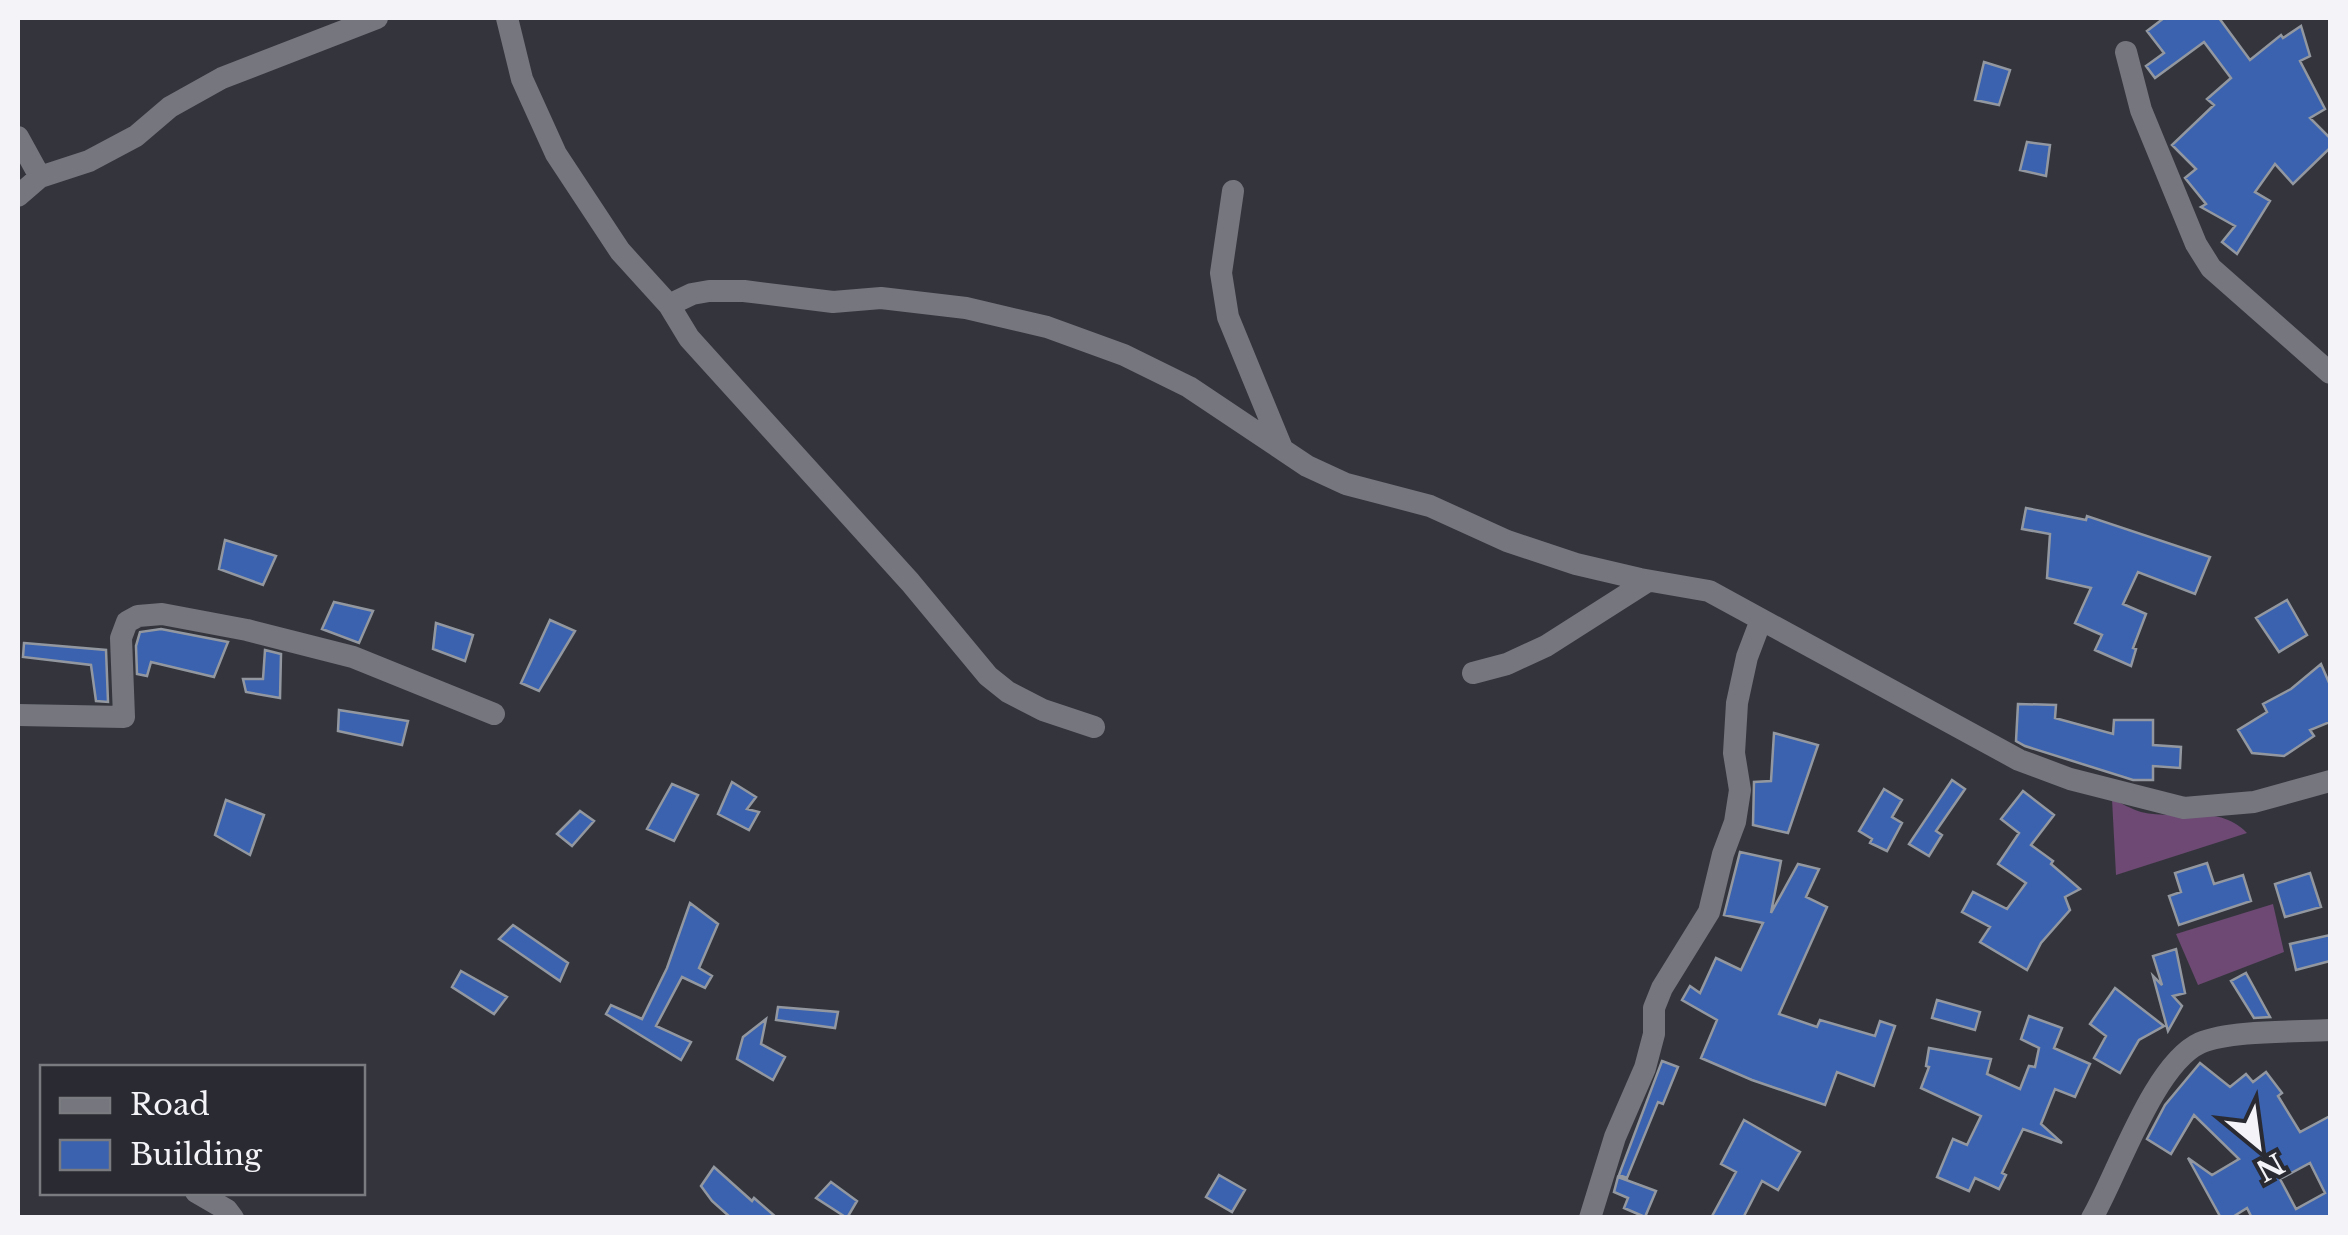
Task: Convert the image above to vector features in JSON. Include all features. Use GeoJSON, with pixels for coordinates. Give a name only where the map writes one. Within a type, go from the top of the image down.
{"type":"FeatureCollection","features":[{"type":"Feature","properties":{"kind":"street"},"geometry":{"type":"LineString","coordinates":[[18,196],[40,177],[89,161],[136,136],[170,108],[222,78],[378,18]]}},
{"type":"Feature","properties":{"kind":"street"},"geometry":{"type":"LineString","coordinates":[[507,18],[522,79],[556,154],[620,250],[669,305],[689,338],[910,582],[988,676],[1008,692],[1044,710],[1094,727]]}},
{"type":"Feature","properties":{"kind":"street"},"geometry":{"type":"LineString","coordinates":[[2126,52],[2141,110],[2196,244],[2211,268],[2330,373]]}},
{"type":"Feature","properties":{"kind":"street"},"geometry":{"type":"LineString","coordinates":[[18,136],[40,177]]}},
{"type":"Feature","properties":{"kind":"street"},"geometry":{"type":"LineString","coordinates":[[1233,191],[1222,273],[1228,317],[1281,446]]}},
{"type":"Feature","properties":{"kind":"street"},"geometry":{"type":"LineString","coordinates":[[669,305],[692,294],[744,291],[834,302],[881,298],[966,308],[1048,328],[1124,354],[1189,386],[1307,466],[1346,484],[1430,506],[1507,541],[1576,564],[1709,590],[2019,760],[2070,779],[2184,808],[2254,802],[2330,781]]}},
{"type":"Feature","properties":{"kind":"street"},"geometry":{"type":"LineString","coordinates":[[1474,673],[1546,646],[1648,580]]}},
{"type":"Feature","properties":{"kind":"street"},"geometry":{"type":"LineString","coordinates":[[18,715],[124,718],[122,638],[127,622],[138,616],[162,614],[354,657],[494,714]]}},
{"type":"Feature","properties":{"kind":"street"},"geometry":{"type":"LineString","coordinates":[[1590,1218],[1615,1138],[1645,1068],[1654,1034],[1654,1008],[1662,988],[1709,912],[1722,854],[1735,822],[1740,790],[1734,753],[1737,703],[1746,657],[1761,620]]}},
{"type":"Feature","properties":{"kind":"street"},"geometry":{"type":"LineString","coordinates":[[2092,1218],[2154,1094],[2176,1061],[2199,1044],[2222,1037],[2330,1030]]}},
{"type":"Feature","properties":{"kind":"street"},"geometry":{"type":"LineString","coordinates":[[201,1195],[233,1218]]}},
{"type":"Feature","properties":{"kind":"shaded area"},"geometry":{"type":"Polygon","coordinates":[[[2112,799],[2141,812],[2223,818],[2247,833],[2116,875],[2112,799]]]}},
{"type":"Feature","properties":{"kind":"shaded area"},"geometry":{"type":"Polygon","coordinates":[[[2273,904],[2284,952],[2198,985],[2176,934],[2273,904]]]}},
{"type":"Feature","properties":{"kind":"building"},"geometry":{"type":"Polygon","coordinates":[[[2164,18],[2219,18],[2250,60],[2281,35],[2283,38],[2301,26],[2310,56],[2300,61],[2325,109],[2310,118],[2330,138],[2330,148],[2293,184],[2275,164],[2255,192],[2270,201],[2237,254],[2222,242],[2235,226],[2201,207],[2206,204],[2185,178],[2196,169],[2172,145],[2214,105],[2207,99],[2231,78],[2204,42],[2155,78],[2146,66],[2164,53],[2147,31],[2164,18]]]}},
{"type":"Feature","properties":{"kind":"building"},"geometry":{"type":"Polygon","coordinates":[[[1984,62],[2010,70],[1999,105],[1975,100],[1984,62]]]}},
{"type":"Feature","properties":{"kind":"building"},"geometry":{"type":"Polygon","coordinates":[[[2027,142],[2050,145],[2046,176],[2020,170],[2027,142]]]}},
{"type":"Feature","properties":{"kind":"building"},"geometry":{"type":"Polygon","coordinates":[[[2026,508],[2086,520],[2087,516],[2210,557],[2195,594],[2138,572],[2123,604],[2146,614],[2133,648],[2136,649],[2131,666],[2095,650],[2102,635],[2075,623],[2091,588],[2047,578],[2050,534],[2022,529],[2026,508]]]}},
{"type":"Feature","properties":{"kind":"building"},"geometry":{"type":"Polygon","coordinates":[[[225,540],[276,556],[263,585],[219,569],[225,540]]]}},
{"type":"Feature","properties":{"kind":"building"},"geometry":{"type":"Polygon","coordinates":[[[2287,600],[2307,635],[2279,652],[2256,618],[2287,600]]]}},
{"type":"Feature","properties":{"kind":"building"},"geometry":{"type":"Polygon","coordinates":[[[334,602],[373,611],[359,643],[322,629],[334,602]]]}},
{"type":"Feature","properties":{"kind":"building"},"geometry":{"type":"Polygon","coordinates":[[[550,620],[575,631],[539,691],[521,683],[550,620]]]}},
{"type":"Feature","properties":{"kind":"building"},"geometry":{"type":"Polygon","coordinates":[[[436,623],[473,635],[465,661],[433,649],[436,623]]]}},
{"type":"Feature","properties":{"kind":"building"},"geometry":{"type":"Polygon","coordinates":[[[161,629],[228,642],[214,677],[151,662],[147,676],[137,674],[140,632],[161,629]]]}},
{"type":"Feature","properties":{"kind":"building"},"geometry":{"type":"Polygon","coordinates":[[[24,643],[106,650],[108,702],[96,701],[91,665],[23,657],[24,643]]]}},
{"type":"Feature","properties":{"kind":"building"},"geometry":{"type":"Polygon","coordinates":[[[265,650],[281,654],[280,698],[246,692],[243,679],[263,679],[265,650]]]}},
{"type":"Feature","properties":{"kind":"building"},"geometry":{"type":"Polygon","coordinates":[[[2321,664],[2330,685],[2330,722],[2310,730],[2314,736],[2284,756],[2252,753],[2238,730],[2267,712],[2263,704],[2291,689],[2321,664]]]}},
{"type":"Feature","properties":{"kind":"building"},"geometry":{"type":"Polygon","coordinates":[[[2018,704],[2056,705],[2055,718],[2113,734],[2114,720],[2153,720],[2153,745],[2181,747],[2180,768],[2153,766],[2153,780],[2133,780],[2025,746],[2016,741],[2018,704]]]}},
{"type":"Feature","properties":{"kind":"building"},"geometry":{"type":"Polygon","coordinates":[[[339,710],[408,721],[402,745],[338,731],[339,710]]]}},
{"type":"Feature","properties":{"kind":"building"},"geometry":{"type":"Polygon","coordinates":[[[1774,733],[1818,745],[1788,833],[1753,825],[1754,782],[1771,781],[1774,733]]]}},
{"type":"Feature","properties":{"kind":"building"},"geometry":{"type":"Polygon","coordinates":[[[1952,780],[1965,789],[1936,831],[1942,835],[1929,856],[1909,844],[1952,780]]]}},
{"type":"Feature","properties":{"kind":"building"},"geometry":{"type":"Polygon","coordinates":[[[732,782],[756,797],[747,809],[759,812],[749,830],[718,814],[732,782]]]}},
{"type":"Feature","properties":{"kind":"building"},"geometry":{"type":"Polygon","coordinates":[[[672,784],[698,795],[674,841],[647,829],[672,784]]]}},
{"type":"Feature","properties":{"kind":"building"},"geometry":{"type":"Polygon","coordinates":[[[1884,789],[1902,800],[1892,817],[1902,823],[1887,851],[1870,843],[1872,839],[1859,831],[1884,789]]]}},
{"type":"Feature","properties":{"kind":"building"},"geometry":{"type":"Polygon","coordinates":[[[2023,791],[2054,815],[2031,845],[2080,889],[2065,897],[2070,910],[2041,943],[2027,970],[1980,942],[1990,927],[1962,912],[1973,892],[2007,909],[2026,883],[1998,864],[2019,833],[2001,819],[2023,791]]]}},
{"type":"Feature","properties":{"kind":"building"},"geometry":{"type":"Polygon","coordinates":[[[226,800],[264,815],[250,855],[215,835],[226,800]]]}},
{"type":"Feature","properties":{"kind":"building"},"geometry":{"type":"Polygon","coordinates":[[[580,811],[594,821],[572,846],[557,834],[580,811]]]}},
{"type":"Feature","properties":{"kind":"building"},"geometry":{"type":"Polygon","coordinates":[[[1740,852],[1781,861],[1771,913],[1798,864],[1819,869],[1806,897],[1827,907],[1779,1014],[1817,1027],[1820,1020],[1875,1036],[1880,1021],[1895,1026],[1874,1086],[1837,1072],[1825,1105],[1701,1058],[1717,1020],[1682,1000],[1690,986],[1700,993],[1716,958],[1741,970],[1763,923],[1724,915],[1740,852]]]}},
{"type":"Feature","properties":{"kind":"building"},"geometry":{"type":"Polygon","coordinates":[[[2207,863],[2214,884],[2243,875],[2251,901],[2179,925],[2169,896],[2181,892],[2175,873],[2207,863]]]}},
{"type":"Feature","properties":{"kind":"building"},"geometry":{"type":"Polygon","coordinates":[[[2310,873],[2321,907],[2285,917],[2275,884],[2310,873]]]}},
{"type":"Feature","properties":{"kind":"building"},"geometry":{"type":"Polygon","coordinates":[[[690,903],[718,924],[699,968],[712,976],[705,988],[682,977],[656,1026],[691,1042],[681,1060],[606,1014],[611,1005],[642,1019],[667,968],[690,903]]]}},
{"type":"Feature","properties":{"kind":"building"},"geometry":{"type":"Polygon","coordinates":[[[513,925],[568,963],[560,981],[499,939],[513,925]]]}},
{"type":"Feature","properties":{"kind":"building"},"geometry":{"type":"Polygon","coordinates":[[[2330,935],[2330,961],[2296,970],[2290,944],[2330,935]]]}},
{"type":"Feature","properties":{"kind":"building"},"geometry":{"type":"Polygon","coordinates":[[[2176,949],[2185,993],[2173,996],[2182,1006],[2168,1031],[2153,976],[2162,985],[2153,956],[2176,949]]]}},
{"type":"Feature","properties":{"kind":"building"},"geometry":{"type":"Polygon","coordinates":[[[461,971],[507,997],[494,1014],[452,987],[461,971]]]}},
{"type":"Feature","properties":{"kind":"building"},"geometry":{"type":"Polygon","coordinates":[[[2246,973],[2270,1017],[2254,1018],[2231,981],[2246,973]]]}},
{"type":"Feature","properties":{"kind":"building"},"geometry":{"type":"Polygon","coordinates":[[[2115,988],[2164,1026],[2139,1040],[2120,1073],[2094,1058],[2106,1036],[2090,1024],[2115,988]]]}},
{"type":"Feature","properties":{"kind":"building"},"geometry":{"type":"Polygon","coordinates":[[[1937,1000],[1980,1012],[1975,1030],[1932,1018],[1937,1000]]]}},
{"type":"Feature","properties":{"kind":"building"},"geometry":{"type":"Polygon","coordinates":[[[778,1007],[838,1012],[835,1028],[776,1020],[778,1007]]]}},
{"type":"Feature","properties":{"kind":"building"},"geometry":{"type":"Polygon","coordinates":[[[2029,1016],[2062,1028],[2054,1048],[2090,1064],[2075,1097],[2055,1089],[2041,1124],[2062,1143],[2023,1129],[2002,1173],[2006,1175],[1999,1189],[1975,1178],[1969,1191],[1937,1177],[1953,1139],[1967,1145],[1981,1116],[1921,1088],[1929,1067],[1929,1048],[1991,1059],[1987,1074],[2020,1089],[2029,1066],[2035,1067],[2039,1048],[2021,1039],[2029,1016]]]}},
{"type":"Feature","properties":{"kind":"building"},"geometry":{"type":"Polygon","coordinates":[[[766,1019],[761,1044],[785,1057],[773,1080],[737,1059],[743,1037],[766,1019]]]}},
{"type":"Feature","properties":{"kind":"building"},"geometry":{"type":"Polygon","coordinates":[[[1662,1061],[1678,1067],[1663,1104],[1658,1102],[1627,1178],[1619,1175],[1662,1061]]]}},
{"type":"Feature","properties":{"kind":"building"},"geometry":{"type":"Polygon","coordinates":[[[2200,1063],[2230,1087],[2246,1074],[2253,1082],[2266,1072],[2282,1093],[2278,1096],[2300,1132],[2330,1116],[2330,1218],[2252,1218],[2247,1208],[2231,1218],[2221,1218],[2188,1158],[2212,1175],[2239,1159],[2194,1115],[2171,1154],[2147,1139],[2165,1105],[2200,1063]],[[2310,1163],[2280,1179],[2296,1209],[2325,1193],[2310,1163]]]}},
{"type":"Feature","properties":{"kind":"building"},"geometry":{"type":"Polygon","coordinates":[[[1744,1120],[1800,1152],[1778,1190],[1762,1181],[1743,1218],[1711,1218],[1736,1172],[1721,1164],[1744,1120]]]}},
{"type":"Feature","properties":{"kind":"building"},"geometry":{"type":"Polygon","coordinates":[[[714,1167],[777,1218],[731,1218],[701,1186],[714,1167]]]}},
{"type":"Feature","properties":{"kind":"building"},"geometry":{"type":"Polygon","coordinates":[[[1219,1175],[1245,1190],[1232,1212],[1206,1197],[1219,1175]]]}},
{"type":"Feature","properties":{"kind":"building"},"geometry":{"type":"Polygon","coordinates":[[[1618,1177],[1656,1191],[1645,1217],[1624,1208],[1628,1198],[1614,1192],[1618,1177]]]}},
{"type":"Feature","properties":{"kind":"building"},"geometry":{"type":"Polygon","coordinates":[[[831,1182],[857,1201],[847,1218],[816,1198],[831,1182]]]}}]}
